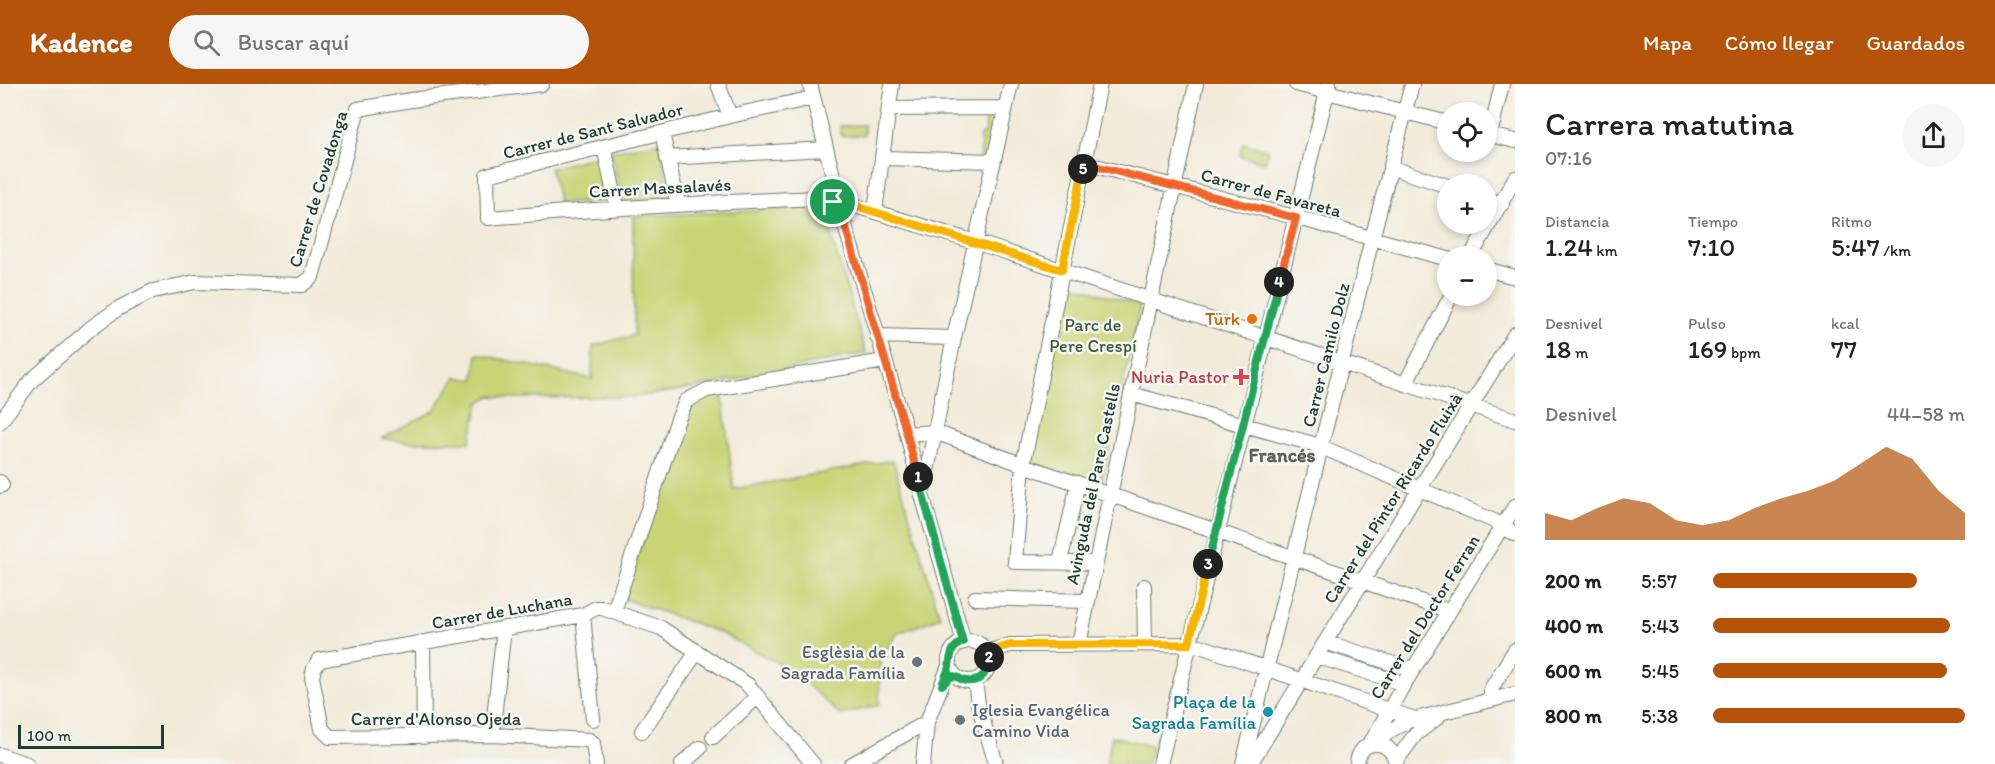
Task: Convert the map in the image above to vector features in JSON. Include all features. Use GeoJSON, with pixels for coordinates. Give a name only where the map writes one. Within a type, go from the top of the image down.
{"type":"FeatureCollection","features":[{"type":"Feature","properties":{"kind":"street","name":"Carrer de Covadonga"},"geometry":{"type":"LineString","coordinates":[[0,422],[32,380],[92,327],[119,308],[153,291],[195,282],[302,285],[312,277],[358,110],[495,86],[542,84]]}},
{"type":"Feature","properties":{"kind":"street"},"geometry":{"type":"LineString","coordinates":[[718,84],[730,116]]}},
{"type":"Feature","properties":{"kind":"street"},"geometry":{"type":"LineString","coordinates":[[810,84],[825,149],[907,434],[963,642]]}},
{"type":"Feature","properties":{"kind":"street"},"geometry":{"type":"LineString","coordinates":[[875,211],[892,84]]}},
{"type":"Feature","properties":{"kind":"street"},"geometry":{"type":"LineString","coordinates":[[922,495],[954,338],[1011,84]]}},
{"type":"Feature","properties":{"kind":"street"},"geometry":{"type":"LineString","coordinates":[[1095,563],[1015,562],[1023,465],[1100,84]]}},
{"type":"Feature","properties":{"kind":"street","name":"Avinguda del Pare Castells"},"geometry":{"type":"LineString","coordinates":[[1079,644],[1196,84]]}},
{"type":"Feature","properties":{"kind":"street"},"geometry":{"type":"LineString","coordinates":[[1296,84],[1328,88],[1437,120]]}},
{"type":"Feature","properties":{"kind":"street","name":"Carrer Camilo Dolz"},"geometry":{"type":"LineString","coordinates":[[1266,669],[1412,84]]}},
{"type":"Feature","properties":{"kind":"street"},"geometry":{"type":"LineString","coordinates":[[1497,102],[1502,84]]}},
{"type":"Feature","properties":{"kind":"street"},"geometry":{"type":"LineString","coordinates":[[1160,764],[1242,426],[1328,88]]}},
{"type":"Feature","properties":{"kind":"street","name":"Carrer de Sant Salvador"},"geometry":{"type":"LineString","coordinates":[[488,218],[487,175],[813,98]]}},
{"type":"Feature","properties":{"kind":"street"},"geometry":{"type":"LineString","coordinates":[[889,109],[1005,108]]}},
{"type":"Feature","properties":{"kind":"street"},"geometry":{"type":"LineString","coordinates":[[662,133],[678,204]]}},
{"type":"Feature","properties":{"kind":"street"},"geometry":{"type":"LineString","coordinates":[[1497,137],[1515,141]]}},
{"type":"Feature","properties":{"kind":"street"},"geometry":{"type":"LineString","coordinates":[[604,147],[617,207]]}},
{"type":"Feature","properties":{"kind":"street"},"geometry":{"type":"LineString","coordinates":[[667,158],[825,149]]}},
{"type":"Feature","properties":{"kind":"street"},"geometry":{"type":"LineString","coordinates":[[883,158],[993,161]]}},
{"type":"Feature","properties":{"kind":"street","name":"Carrer de Favareta"},"geometry":{"type":"LineString","coordinates":[[1084,163],[1437,256]]}},
{"type":"Feature","properties":{"kind":"street"},"geometry":{"type":"LineString","coordinates":[[1392,168],[1437,182]]}},
{"type":"Feature","properties":{"kind":"street"},"geometry":{"type":"LineString","coordinates":[[1477,246],[1515,178]]}},
{"type":"Feature","properties":{"kind":"street","name":"Carrer Massalavés"},"geometry":{"type":"LineString","coordinates":[[488,218],[617,207],[823,198],[875,211],[976,242],[1515,420]]}},
{"type":"Feature","properties":{"kind":"street"},"geometry":{"type":"LineString","coordinates":[[1497,202],[1502,204]]}},
{"type":"Feature","properties":{"kind":"street"},"geometry":{"type":"LineString","coordinates":[[1497,273],[1515,277]]}},
{"type":"Feature","properties":{"kind":"street"},"geometry":{"type":"LineString","coordinates":[[1405,384],[1446,306]]}},
{"type":"Feature","properties":{"kind":"street","name":"Carrer del Pintor Ricardo Fluixà"},"geometry":{"type":"LineString","coordinates":[[1301,681],[1515,334]]}},
{"type":"Feature","properties":{"kind":"street"},"geometry":{"type":"LineString","coordinates":[[877,336],[954,338]]}},
{"type":"Feature","properties":{"kind":"street"},"geometry":{"type":"LineString","coordinates":[[614,611],[686,401],[707,390],[885,361]]}},
{"type":"Feature","properties":{"kind":"street"},"geometry":{"type":"LineString","coordinates":[[1131,394],[1322,447],[1502,526],[1515,534]]}},
{"type":"Feature","properties":{"kind":"street"},"geometry":{"type":"LineString","coordinates":[[907,434],[935,432],[1023,465],[1449,611]]}},
{"type":"Feature","properties":{"kind":"street"},"geometry":{"type":"LineString","coordinates":[[1060,562],[1078,483]]}},
{"type":"Feature","properties":{"kind":"street","name":"Carrer del Doctor Ferran"},"geometry":{"type":"LineString","coordinates":[[1357,764],[1358,755],[1370,745],[1404,684],[1515,506]]}},
{"type":"Feature","properties":{"kind":"street"},"geometry":{"type":"LineString","coordinates":[[1144,586],[1145,644]]}},
{"type":"Feature","properties":{"kind":"street"},"geometry":{"type":"LineString","coordinates":[[975,598],[1087,601]]}},
{"type":"Feature","properties":{"kind":"street","name":"Carrer de Luchana"},"geometry":{"type":"LineString","coordinates":[[319,660],[583,615],[596,608],[614,611],[661,628],[748,685],[813,764]]}},
{"type":"Feature","properties":{"kind":"street"},"geometry":{"type":"LineString","coordinates":[[583,615],[593,719]]}},
{"type":"Feature","properties":{"kind":"street"},"geometry":{"type":"LineString","coordinates":[[492,735],[504,628]]}},
{"type":"Feature","properties":{"kind":"street"},"geometry":{"type":"LineString","coordinates":[[923,764],[927,722],[942,685],[952,671],[950,654],[958,644],[963,642],[977,643],[987,652],[988,669],[975,681],[964,681],[952,671]]}},
{"type":"Feature","properties":{"kind":"street"},"geometry":{"type":"LineString","coordinates":[[1324,642],[1413,670]]}},
{"type":"Feature","properties":{"kind":"street"},"geometry":{"type":"LineString","coordinates":[[423,644],[424,737]]}},
{"type":"Feature","properties":{"kind":"street"},"geometry":{"type":"LineString","coordinates":[[987,652],[1010,645],[1189,644],[1416,719]]}},
{"type":"Feature","properties":{"kind":"street"},"geometry":{"type":"LineString","coordinates":[[1491,700],[1491,690],[1515,650]]}},
{"type":"Feature","properties":{"kind":"street"},"geometry":{"type":"LineString","coordinates":[[642,731],[697,652]]}},
{"type":"Feature","properties":{"kind":"street"},"geometry":{"type":"LineString","coordinates":[[1360,670],[1365,654]]}},
{"type":"Feature","properties":{"kind":"street"},"geometry":{"type":"LineString","coordinates":[[1316,656],[1404,684]]}},
{"type":"Feature","properties":{"kind":"street","name":"Carrer d'Alonso Ojeda"},"geometry":{"type":"LineString","coordinates":[[319,660],[312,677],[322,729],[330,737],[492,735],[589,740],[593,743],[596,764]]}},
{"type":"Feature","properties":{"kind":"street"},"geometry":{"type":"LineString","coordinates":[[1243,764],[1266,669]]}},
{"type":"Feature","properties":{"kind":"street"},"geometry":{"type":"LineString","coordinates":[[975,681],[978,704],[996,764]]}},
{"type":"Feature","properties":{"kind":"street"},"geometry":{"type":"LineString","coordinates":[[1250,764],[1301,681]]}},
{"type":"Feature","properties":{"kind":"street"},"geometry":{"type":"LineString","coordinates":[[1370,745],[1391,730],[1416,719],[1515,694]]}},
{"type":"Feature","properties":{"kind":"street"},"geometry":{"type":"LineString","coordinates":[[713,737],[757,697]]}},
{"type":"Feature","properties":{"kind":"street"},"geometry":{"type":"LineString","coordinates":[[1396,762],[1415,735],[1442,714]]}},
{"type":"Feature","properties":{"kind":"street"},"geometry":{"type":"LineString","coordinates":[[852,764],[927,722]]}},
{"type":"Feature","properties":{"kind":"street"},"geometry":{"type":"LineString","coordinates":[[1370,745],[1386,746],[1394,755],[1396,762]]}},
{"type":"Feature","properties":{"kind":"street"},"geometry":{"type":"LineString","coordinates":[[682,764],[700,748]]}},
{"type":"Feature","properties":{"kind":"street"},"geometry":{"type":"LineString","coordinates":[[0,755],[27,764]]}},
{"type":"Feature","properties":{"kind":"green space"},"geometry":{"type":"Polygon","coordinates":[[[980,113],[998,115],[988,155],[979,158],[980,135],[986,133],[985,118],[980,118],[980,113]]]}},
{"type":"Feature","properties":{"kind":"green space"},"geometry":{"type":"Polygon","coordinates":[[[864,125],[864,135],[841,136],[840,126],[864,125]]]}},
{"type":"Feature","properties":{"kind":"green space"},"geometry":{"type":"Polygon","coordinates":[[[660,142],[670,198],[622,201],[611,151],[660,142]]]}},
{"type":"Feature","properties":{"kind":"green space"},"geometry":{"type":"Polygon","coordinates":[[[1243,143],[1268,150],[1265,162],[1240,156],[1243,143]]]}},
{"type":"Feature","properties":{"kind":"green space"},"geometry":{"type":"Polygon","coordinates":[[[597,156],[608,201],[559,204],[550,168],[597,156]]]}},
{"type":"Feature","properties":{"kind":"green space"},"geometry":{"type":"Polygon","coordinates":[[[823,208],[866,353],[700,387],[635,397],[511,398],[490,396],[479,403],[470,442],[407,442],[382,438],[434,411],[456,377],[474,380],[477,354],[592,379],[593,346],[634,335],[633,216],[823,208]]]}},
{"type":"Feature","properties":{"kind":"green space","name":"Parc de Pere Crespí"},"geometry":{"type":"Polygon","coordinates":[[[1064,282],[1140,306],[1101,485],[1028,462],[1064,282]]]}},
{"type":"Feature","properties":{"kind":"green space"},"geometry":{"type":"Polygon","coordinates":[[[722,393],[734,489],[893,460],[940,617],[898,633],[880,658],[879,705],[840,715],[793,671],[719,632],[624,599],[683,418],[693,402],[722,393]]]}},
{"type":"Feature","properties":{"kind":"green space"},"geometry":{"type":"Polygon","coordinates":[[[1112,736],[1152,746],[1147,764],[1106,764],[1112,736]]]}},
{"type":"Feature","properties":{"kind":"place","name":"Türk"},"geometry":{"type":"Point","coordinates":[1252,319]}},
{"type":"Feature","properties":{"kind":"place","name":"Nuria Pastor"},"geometry":{"type":"Point","coordinates":[1241,377]}},
{"type":"Feature","properties":{"kind":"place","name":"Esglèsia de la Sagrada Família"},"geometry":{"type":"Point","coordinates":[917,662]}},
{"type":"Feature","properties":{"kind":"place","name":"Plaça de la Sagrada Família"},"geometry":{"type":"Point","coordinates":[1268,712]}},
{"type":"Feature","properties":{"kind":"place","name":"Iglesia Evangélica Camino Vida"},"geometry":{"type":"Point","coordinates":[960,720]}},
{"type":"Feature","properties":{"kind":"district","name":"Francés"},"geometry":{"type":"Point","coordinates":[1282,455]}},
{"type":"Feature","properties":{"kind":"route"},"geometry":{"type":"LineString","coordinates":[[1084,163],[1296,218],[1189,644],[1002,646],[987,652],[988,669],[980,678],[975,681],[964,681],[955,676],[942,685],[949,666],[950,654],[953,648],[963,642],[907,434],[841,212],[835,209],[833,202],[834,199],[843,196],[848,199],[849,204],[1062,270],[1084,163]]}}]}
